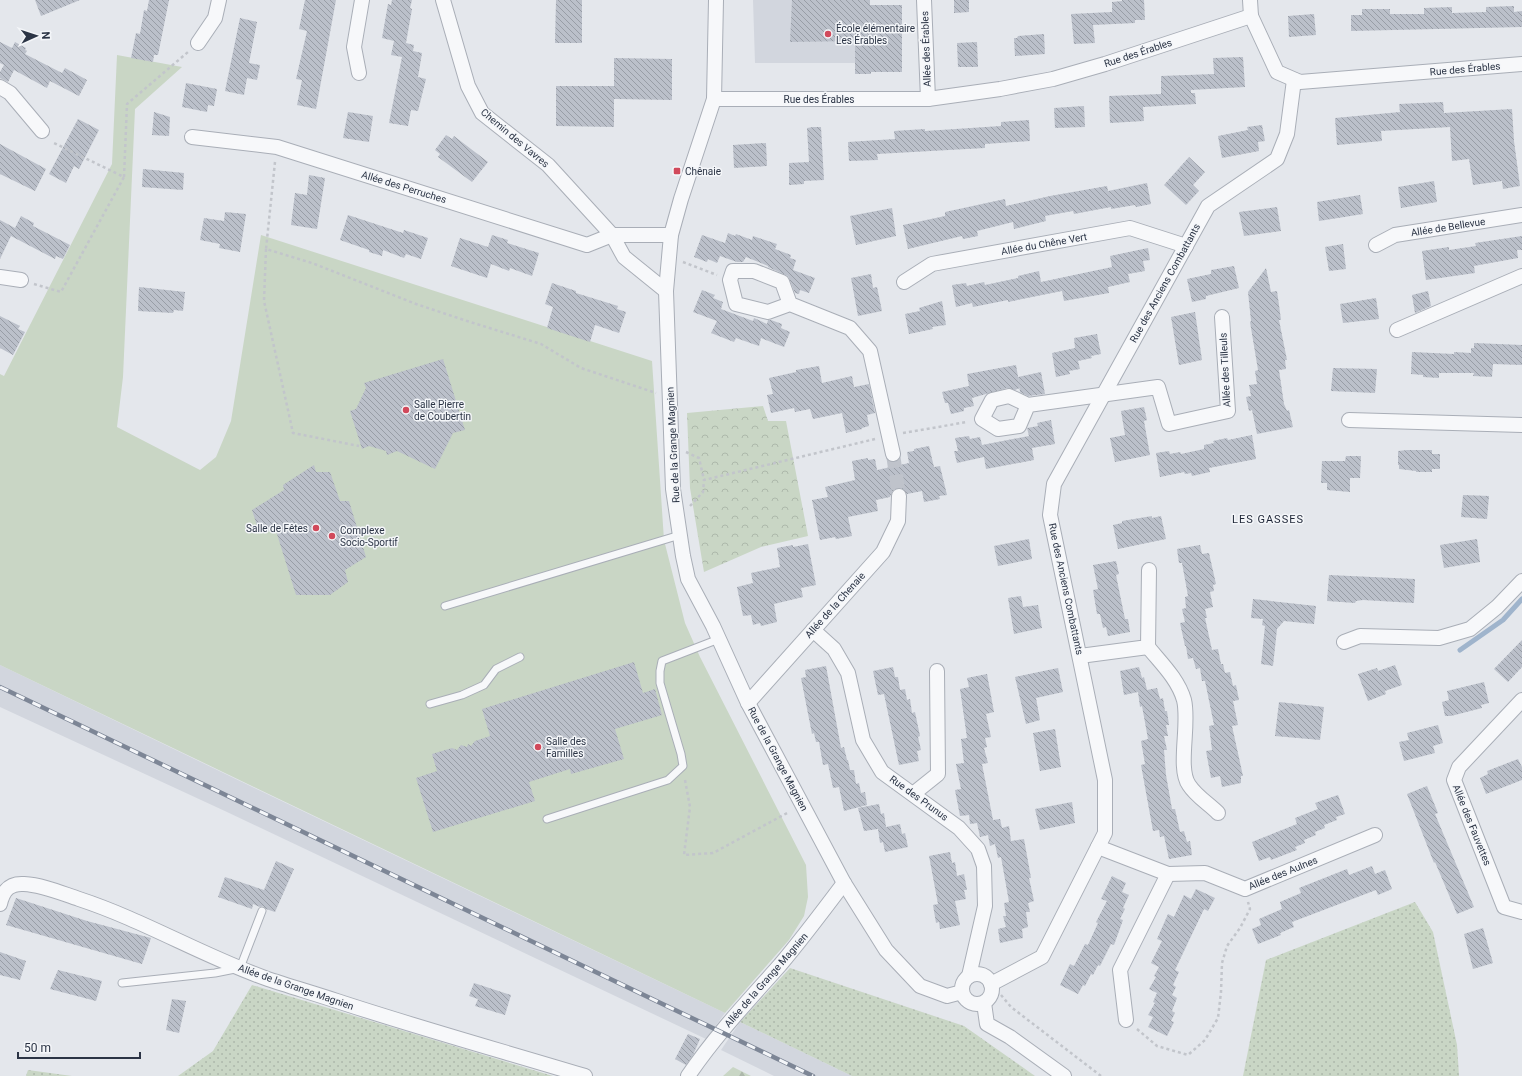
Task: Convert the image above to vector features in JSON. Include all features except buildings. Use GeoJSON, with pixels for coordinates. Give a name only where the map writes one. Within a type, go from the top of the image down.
{"type":"FeatureCollection","features":[{"type":"Feature","properties":{"kind":"street"},"geometry":{"type":"LineString","coordinates":[[198,43],[215,18],[219,0]]}},
{"type":"Feature","properties":{"kind":"street"},"geometry":{"type":"LineString","coordinates":[[359,73],[354,47],[362,0]]}},
{"type":"Feature","properties":{"kind":"street","name":"Chemin des Vavres"},"geometry":{"type":"LineString","coordinates":[[443,0],[468,86],[482,113],[548,165],[612,235],[624,257],[666,291]]}},
{"type":"Feature","properties":{"kind":"street","name":"Rue de la Grange Magnien"},"geometry":{"type":"LineString","coordinates":[[716,0],[714,100],[680,199],[671,235],[668,256],[666,291],[671,444],[674,489],[680,535],[688,579],[719,639],[748,703],[844,883]]}},
{"type":"Feature","properties":{"kind":"street","name":"Allée des Érables"},"geometry":{"type":"LineString","coordinates":[[924,0],[928,99]]}},
{"type":"Feature","properties":{"kind":"street"},"geometry":{"type":"LineString","coordinates":[[1250,0],[1251,16]]}},
{"type":"Feature","properties":{"kind":"street","name":"Rue des Érables"},"geometry":{"type":"LineString","coordinates":[[714,100],[928,99],[1000,89],[1053,79],[1105,64],[1251,16],[1277,72],[1300,82],[1522,64]]}},
{"type":"Feature","properties":{"kind":"street","name":"Rue des Anciens Combattants"},"geometry":{"type":"LineString","coordinates":[[991,984],[1042,957],[1105,833],[1106,780],[1050,515],[1054,484],[1208,206],[1277,159],[1287,134],[1294,80]]}},
{"type":"Feature","properties":{"kind":"street"},"geometry":{"type":"LineString","coordinates":[[0,88],[10,93],[42,131]]}},
{"type":"Feature","properties":{"kind":"street","name":"Allée des Perruches"},"geometry":{"type":"LineString","coordinates":[[192,137],[277,147],[587,245],[612,235]]}},
{"type":"Feature","properties":{"kind":"street","name":"Allée de Bellevue"},"geometry":{"type":"LineString","coordinates":[[1376,245],[1395,235],[1522,215]]}},
{"type":"Feature","properties":{"kind":"street","name":"Allée du Chêne Vert"},"geometry":{"type":"LineString","coordinates":[[904,282],[932,264],[1130,228],[1186,246]]}},
{"type":"Feature","properties":{"kind":"street"},"geometry":{"type":"LineString","coordinates":[[612,235],[671,235]]}},
{"type":"Feature","properties":{"kind":"street"},"geometry":{"type":"LineString","coordinates":[[790,304],[782,282],[754,271],[733,271],[730,280],[736,304],[768,312],[790,304],[850,328],[870,351],[894,454]]}},
{"type":"Feature","properties":{"kind":"street"},"geometry":{"type":"LineString","coordinates":[[1397,330],[1522,276]]}},
{"type":"Feature","properties":{"kind":"street"},"geometry":{"type":"LineString","coordinates":[[0,277],[21,280]]}},
{"type":"Feature","properties":{"kind":"street","name":"Allée des Tilleuls"},"geometry":{"type":"LineString","coordinates":[[1103,396],[1158,387],[1169,424],[1228,411],[1222,317]]}},
{"type":"Feature","properties":{"kind":"street"},"geometry":{"type":"LineString","coordinates":[[1028,405],[1019,426],[998,429],[982,419],[992,400],[1009,396],[1028,405],[1103,396]]}},
{"type":"Feature","properties":{"kind":"street"},"geometry":{"type":"LineString","coordinates":[[1349,420],[1522,425]]}},
{"type":"Feature","properties":{"kind":"street","name":"Allée de la Chenaie"},"geometry":{"type":"LineString","coordinates":[[748,703],[883,552],[898,521],[899,496]]}},
{"type":"Feature","properties":{"kind":"street"},"geometry":{"type":"LineString","coordinates":[[1148,570],[1148,647],[1176,681],[1184,700],[1186,717],[1184,767],[1188,784],[1218,813]]}},
{"type":"Feature","properties":{"kind":"street"},"geometry":{"type":"LineString","coordinates":[[1344,642],[1360,636],[1439,638],[1470,629],[1498,607],[1522,581]]}},
{"type":"Feature","properties":{"kind":"street","name":"Rue des Prunus"},"geometry":{"type":"LineString","coordinates":[[812,630],[834,649],[848,673],[863,740],[882,772],[959,828],[978,849],[984,866],[985,906],[969,976]]}},
{"type":"Feature","properties":{"kind":"street"},"geometry":{"type":"LineString","coordinates":[[1080,656],[1148,647]]}},
{"type":"Feature","properties":{"kind":"street"},"geometry":{"type":"LineString","coordinates":[[913,794],[938,774],[937,671]]}},
{"type":"Feature","properties":{"kind":"street","name":"Allée des Fauvettes"},"geometry":{"type":"LineString","coordinates":[[1522,700],[1459,767],[1454,780],[1504,907],[1522,912]]}},
{"type":"Feature","properties":{"kind":"street","name":"Allée des Aulnes"},"geometry":{"type":"LineString","coordinates":[[1098,847],[1168,874],[1205,872],[1244,889],[1375,835]]}},
{"type":"Feature","properties":{"kind":"street"},"geometry":{"type":"LineString","coordinates":[[1126,1020],[1120,970],[1168,874]]}},
{"type":"Feature","properties":{"kind":"street"},"geometry":{"type":"LineString","coordinates":[[844,883],[886,950],[920,986],[947,996],[962,992]]}},
{"type":"Feature","properties":{"kind":"street","name":"Allée de la Grange Magnien"},"geometry":{"type":"LineString","coordinates":[[688,1076],[721,1032],[816,921],[844,883]]}},
{"type":"Feature","properties":{"kind":"street","name":"Allée de la Grange Magnien"},"geometry":{"type":"LineString","coordinates":[[0,904],[3,894],[10,887],[23,884],[45,888],[94,904],[143,923],[240,968],[266,978],[384,1016],[585,1076]]}},
{"type":"Feature","properties":{"kind":"street"},"geometry":{"type":"LineString","coordinates":[[974,974],[980,974],[989,979],[991,984],[991,995],[984,1003],[973,1004],[968,1001],[962,992],[962,984],[969,976],[974,974]]}},
{"type":"Feature","properties":{"kind":"street"},"geometry":{"type":"LineString","coordinates":[[984,1003],[987,1024],[1010,1037],[1064,1076]]}},
{"type":"Feature","properties":{"kind":"lane"},"geometry":{"type":"LineString","coordinates":[[445,606],[680,535]]}},
{"type":"Feature","properties":{"kind":"lane"},"geometry":{"type":"LineString","coordinates":[[547,819],[668,780],[683,766],[681,754],[660,683],[662,661],[719,639]]}},
{"type":"Feature","properties":{"kind":"lane"},"geometry":{"type":"LineString","coordinates":[[430,704],[462,696],[484,685],[496,669],[520,657]]}},
{"type":"Feature","properties":{"kind":"lane"},"geometry":{"type":"LineString","coordinates":[[122,983],[215,973],[240,968],[262,911]]}},
{"type":"Feature","properties":{"kind":"path"},"geometry":{"type":"LineString","coordinates":[[21,280],[61,292],[124,177],[127,104],[198,43]]}},
{"type":"Feature","properties":{"kind":"path"},"geometry":{"type":"LineString","coordinates":[[42,131],[54,143],[124,177]]}},
{"type":"Feature","properties":{"kind":"path"},"geometry":{"type":"LineString","coordinates":[[277,147],[266,249],[264,301],[293,433],[359,446]]}},
{"type":"Feature","properties":{"kind":"path"},"geometry":{"type":"LineString","coordinates":[[266,249],[312,263],[416,304],[541,344],[580,368],[670,398]]}},
{"type":"Feature","properties":{"kind":"path"},"geometry":{"type":"LineString","coordinates":[[668,256],[730,280]]}},
{"type":"Feature","properties":{"kind":"path"},"geometry":{"type":"LineString","coordinates":[[704,480],[889,435],[982,419]]}},
{"type":"Feature","properties":{"kind":"path"},"geometry":{"type":"LineString","coordinates":[[671,444],[699,458],[704,480],[703,492],[678,519]]}},
{"type":"Feature","properties":{"kind":"path"},"geometry":{"type":"LineString","coordinates":[[683,766],[690,807],[684,855],[713,853],[802,804]]}},
{"type":"Feature","properties":{"kind":"path"},"geometry":{"type":"LineString","coordinates":[[1126,1020],[1158,1046],[1188,1055],[1206,1040],[1218,1018],[1222,964],[1227,946],[1240,928],[1250,909],[1244,889]]}},
{"type":"Feature","properties":{"kind":"path"},"geometry":{"type":"LineString","coordinates":[[991,984],[1011,1007],[1101,1076]]}},
{"type":"Feature","properties":{"kind":"shaded area","name":"École élémentaire Les Érables"},"geometry":{"type":"Polygon","coordinates":[[[753,0],[870,0],[870,5],[902,5],[902,72],[871,72],[855,63],[755,63],[753,0]]]}},
{"type":"Feature","properties":{"kind":"shaded area"},"geometry":{"type":"Polygon","coordinates":[[[0,665],[725,1013],[706,1039],[227,812],[0,707],[0,665]]]}},
{"type":"Feature","properties":{"kind":"shaded area"},"geometry":{"type":"Polygon","coordinates":[[[740,1022],[852,1076],[774,1076],[721,1050],[740,1022]]]}},
{"type":"Feature","properties":{"kind":"green space","name":"Complexe Socio-Sportif"},"geometry":{"type":"Polygon","coordinates":[[[117,55],[182,67],[135,109],[123,377],[117,427],[200,470],[216,457],[231,421],[261,235],[652,361],[664,540],[685,623],[700,657],[806,865],[808,897],[804,916],[789,940],[725,1013],[0,665],[0,374],[4,376],[112,164],[117,55]]]}},
{"type":"Feature","properties":{"kind":"green space"},"geometry":{"type":"Polygon","coordinates":[[[763,406],[768,421],[786,421],[808,536],[761,547],[704,572],[690,488],[687,413],[763,406]]]}},
{"type":"Feature","properties":{"kind":"green space"},"geometry":{"type":"Polygon","coordinates":[[[1415,902],[1433,932],[1457,1045],[1459,1076],[1243,1076],[1266,960],[1415,902]]]}},
{"type":"Feature","properties":{"kind":"green space"},"geometry":{"type":"Polygon","coordinates":[[[790,968],[964,1026],[1035,1076],[852,1076],[740,1022],[790,968]]]}},
{"type":"Feature","properties":{"kind":"green space"},"geometry":{"type":"Polygon","coordinates":[[[252,985],[553,1076],[178,1076],[213,1051],[252,985]]]}},
{"type":"Feature","properties":{"kind":"green space"},"geometry":{"type":"Polygon","coordinates":[[[733,1067],[751,1076],[723,1076],[733,1067]]]}},
{"type":"Feature","properties":{"kind":"green space"},"geometry":{"type":"Polygon","coordinates":[[[28,1070],[72,1076],[26,1076],[28,1070]]]}},
{"type":"Feature","properties":{"kind":"waterway"},"geometry":{"type":"LineString","coordinates":[[1460,650],[1503,620],[1522,599]]}},
{"type":"Feature","properties":{"kind":"tunnel"},"geometry":{"type":"LineString","coordinates":[[893,454],[899,496]]}},
{"type":"Feature","properties":{"kind":"railway"},"geometry":{"type":"LineString","coordinates":[[0,687],[813,1076]]}},
{"type":"Feature","properties":{"kind":"place","name":"École élémentaire Les Érables"},"geometry":{"type":"Point","coordinates":[828,34]}},
{"type":"Feature","properties":{"kind":"place","name":"Chênaie"},"geometry":{"type":"Point","coordinates":[677,171]}},
{"type":"Feature","properties":{"kind":"place","name":"Salle Pierre de Coubertin"},"geometry":{"type":"Point","coordinates":[406,410]}},
{"type":"Feature","properties":{"kind":"place","name":"Salle de Fêtes"},"geometry":{"type":"Point","coordinates":[316,528]}},
{"type":"Feature","properties":{"kind":"place","name":"Complexe Socio-Sportif"},"geometry":{"type":"Point","coordinates":[332,536]}},
{"type":"Feature","properties":{"kind":"place","name":"Salle des Familles"},"geometry":{"type":"Point","coordinates":[538,747]}},
{"type":"Feature","properties":{"kind":"district","name":"LES GASSES"},"geometry":{"type":"Point","coordinates":[1268,519]}}]}
